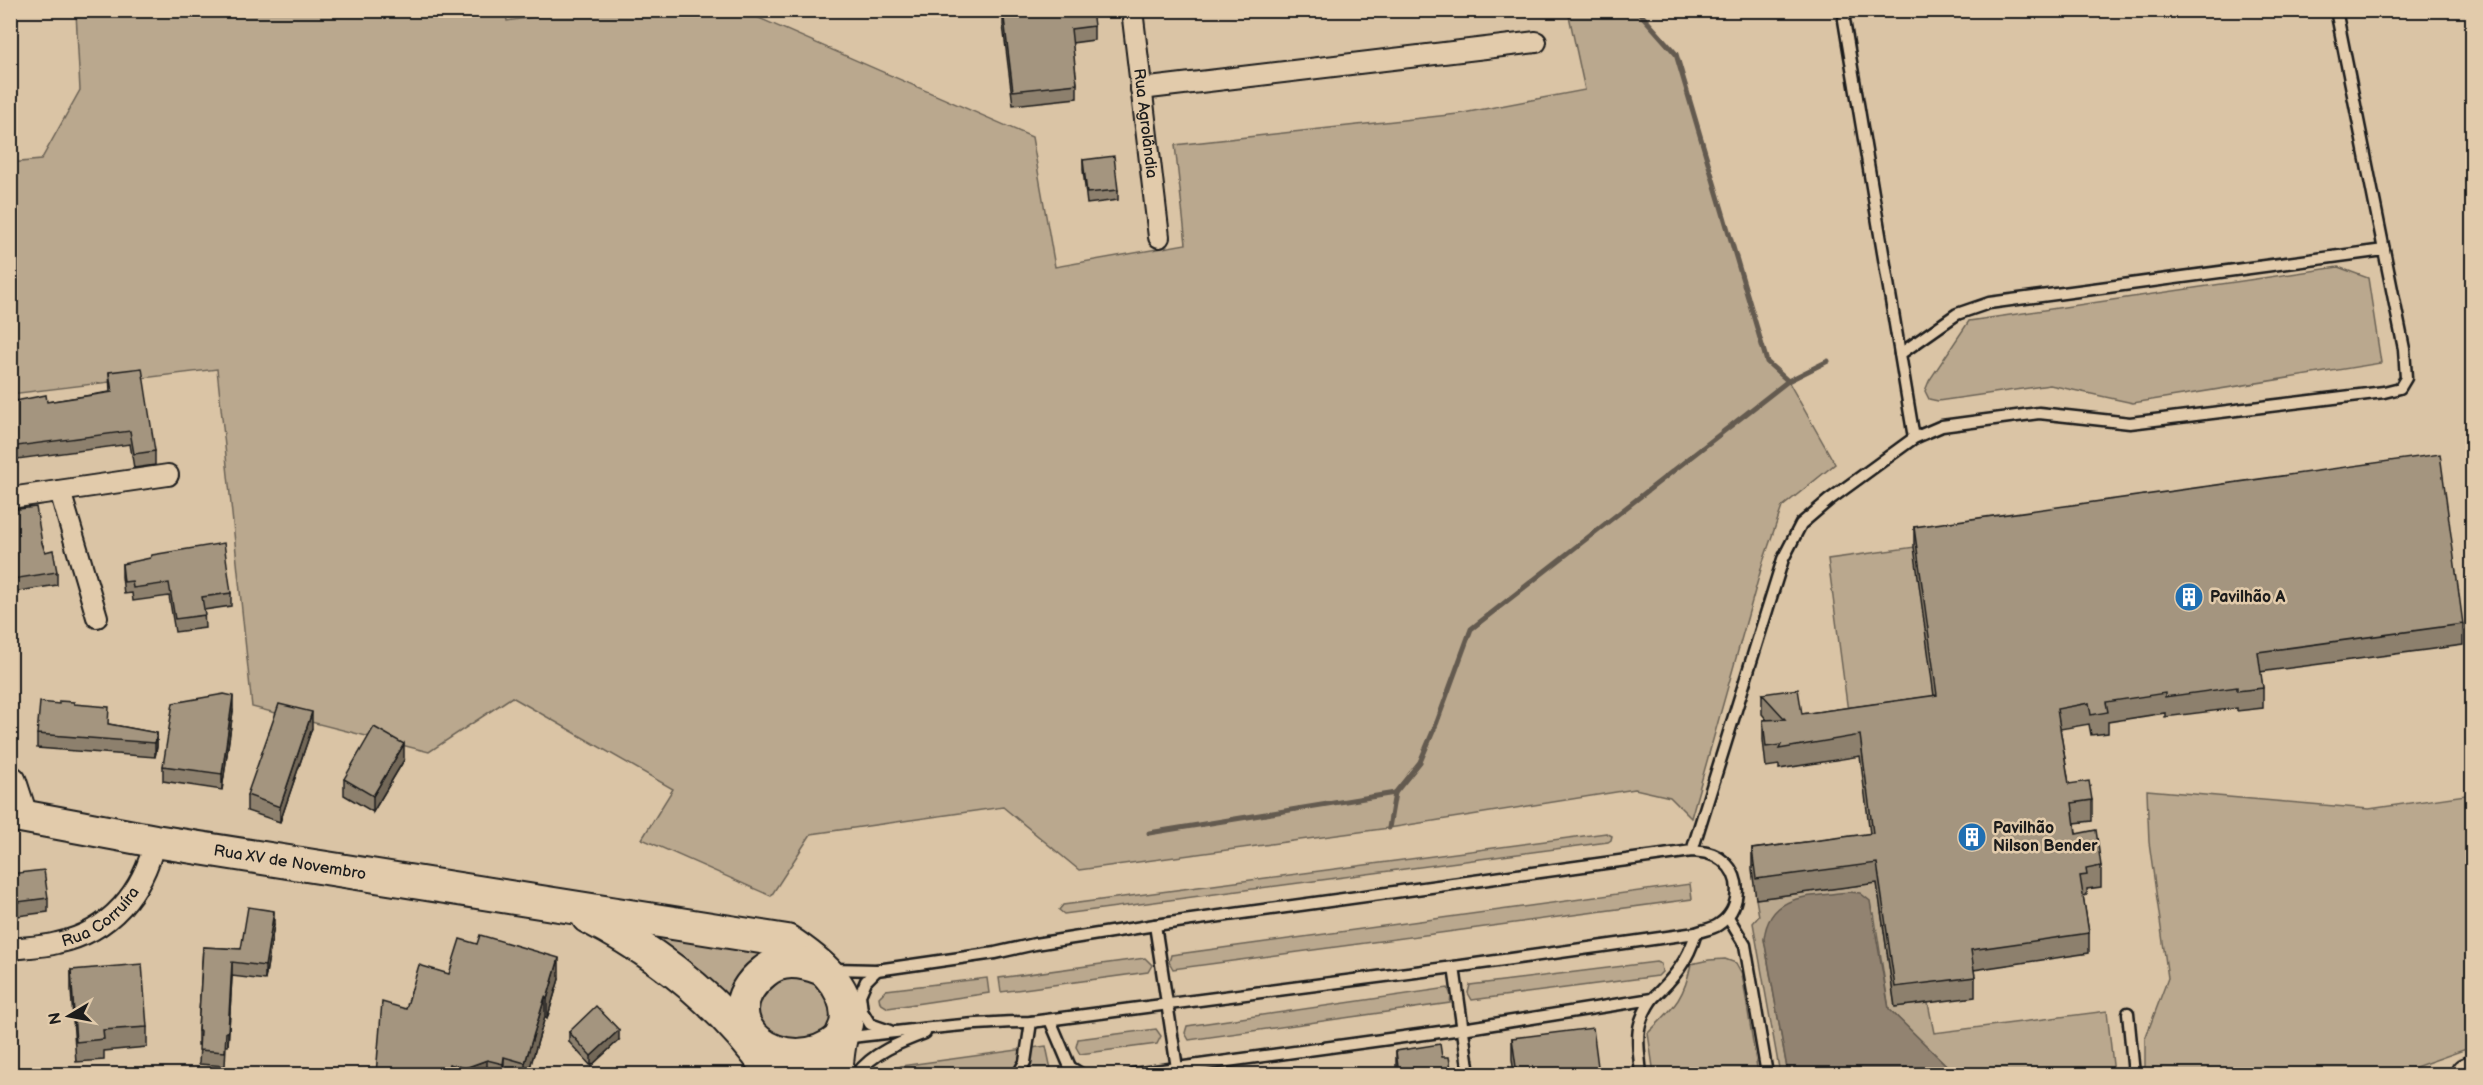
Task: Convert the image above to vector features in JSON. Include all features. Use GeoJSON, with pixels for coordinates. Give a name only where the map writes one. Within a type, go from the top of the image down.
{"type":"FeatureCollection","features":[{"type":"Feature","properties":{"kind":"main road"},"geometry":{"type":"LineString","coordinates":[[10,782],[16,815]]}},
{"type":"Feature","properties":{"kind":"main road","name":"Rua XV de Novembro"},"geometry":{"type":"LineString","coordinates":[[16,815],[155,841],[787,941],[833,979],[842,992],[846,1008],[846,1024],[840,1039],[836,1074]]}},
{"type":"Feature","properties":{"kind":"main road","name":"Rua XV de Novembro"},"geometry":{"type":"LineString","coordinates":[[568,907],[618,933],[673,969],[715,1005],[753,1047],[772,1074]]}},
{"type":"Feature","properties":{"kind":"main road"},"geometry":{"type":"LineString","coordinates":[[820,968],[804,962],[786,962],[769,968],[754,980],[745,995],[742,1012],[744,1031],[753,1047],[766,1058],[782,1065],[799,1067],[823,1058],[830,1053],[840,1039]]}},
{"type":"Feature","properties":{"kind":"main road"},"geometry":{"type":"LineString","coordinates":[[2467,1074],[2472,1072]]}},
{"type":"Feature","properties":{"kind":"street","name":"Rua Agrolândia"},"geometry":{"type":"LineString","coordinates":[[1132,10],[1159,237]]}},
{"type":"Feature","properties":{"kind":"street"},"geometry":{"type":"LineString","coordinates":[[1141,89],[1536,42]]}},
{"type":"Feature","properties":{"kind":"street"},"geometry":{"type":"LineString","coordinates":[[10,498],[168,475]]}},
{"type":"Feature","properties":{"kind":"street"},"geometry":{"type":"LineString","coordinates":[[60,491],[97,617]]}},
{"type":"Feature","properties":{"kind":"street","name":"Rua Corruíra"},"geometry":{"type":"LineString","coordinates":[[10,949],[57,943],[84,934],[105,921],[125,904],[140,884],[149,865],[155,841]]}},
{"type":"Feature","properties":{"kind":"lane"},"geometry":{"type":"LineString","coordinates":[[1846,10],[1844,20],[1914,438]]}},
{"type":"Feature","properties":{"kind":"lane"},"geometry":{"type":"LineString","coordinates":[[1692,851],[1783,560],[1801,524],[1829,500],[1914,438],[1942,426],[2039,413],[2130,423],[2384,392],[2400,388],[2406,378],[2404,349],[2336,10]]}},
{"type":"Feature","properties":{"kind":"lane"},"geometry":{"type":"LineString","coordinates":[[1900,354],[1957,314],[1989,303],[2384,250]]}},
{"type":"Feature","properties":{"kind":"lane"},"geometry":{"type":"LineString","coordinates":[[820,968],[877,970],[1155,926],[1692,851],[1708,853],[1724,861],[1734,874],[1737,888],[1736,903],[1728,917],[1717,926],[1696,933],[1454,968],[1050,1020],[937,1028],[840,1039]]}},
{"type":"Feature","properties":{"kind":"lane"},"geometry":{"type":"LineString","coordinates":[[1728,917],[1745,945],[1767,1074]]}},
{"type":"Feature","properties":{"kind":"lane"},"geometry":{"type":"LineString","coordinates":[[1155,926],[1177,1068]]}},
{"type":"Feature","properties":{"kind":"lane"},"geometry":{"type":"LineString","coordinates":[[1641,1074],[1637,1037],[1641,1015],[1652,999],[1675,977],[1693,944],[1696,933]]}},
{"type":"Feature","properties":{"kind":"lane"},"geometry":{"type":"LineString","coordinates":[[1454,968],[1469,1074]]}},
{"type":"Feature","properties":{"kind":"lane"},"geometry":{"type":"LineString","coordinates":[[877,970],[866,981],[860,995],[862,1011],[870,1024],[894,1032]]}},
{"type":"Feature","properties":{"kind":"lane"},"geometry":{"type":"LineString","coordinates":[[1133,1074],[1462,1029],[1652,999]]}},
{"type":"Feature","properties":{"kind":"lane"},"geometry":{"type":"LineString","coordinates":[[2128,1013],[2134,1074]]}},
{"type":"Feature","properties":{"kind":"lane"},"geometry":{"type":"LineString","coordinates":[[1050,1020],[1070,1066],[1081,1074]]}},
{"type":"Feature","properties":{"kind":"lane"},"geometry":{"type":"LineString","coordinates":[[1018,1074],[1025,1062],[1031,1022]]}},
{"type":"Feature","properties":{"kind":"lane"},"geometry":{"type":"LineString","coordinates":[[857,1074],[897,1043],[937,1028]]}},
{"type":"Feature","properties":{"kind":"shaded area"},"geometry":{"type":"Polygon","coordinates":[[[98,10],[505,10],[507,21],[580,10],[743,11],[1032,137],[1055,267],[1186,244],[1175,145],[1458,114],[1585,90],[1568,11],[1637,11],[1676,54],[1767,362],[1788,381],[1835,464],[1782,507],[1763,562],[1691,818],[1670,797],[1635,789],[1389,828],[1079,870],[1003,807],[811,834],[771,896],[642,839],[673,789],[512,697],[429,752],[252,707],[217,369],[11,394],[10,163],[41,160],[80,90],[76,12],[98,10]]]}},
{"type":"Feature","properties":{"kind":"shaded area"},"geometry":{"type":"Polygon","coordinates":[[[2338,267],[2368,278],[2381,363],[2133,403],[2050,385],[1938,401],[1929,399],[1925,391],[1929,381],[1969,321],[2338,267]]]}},
{"type":"Feature","properties":{"kind":"shaded area"},"geometry":{"type":"Polygon","coordinates":[[[1915,547],[1937,716],[1850,727],[1828,559],[1915,547]]]}},
{"type":"Feature","properties":{"kind":"shaded area"},"geometry":{"type":"Polygon","coordinates":[[[2147,790],[2369,809],[2472,794],[2472,1047],[2396,1074],[2145,1074],[2145,1039],[2168,978],[2149,842],[2147,790]]]}},
{"type":"Feature","properties":{"kind":"shaded area"},"geometry":{"type":"Polygon","coordinates":[[[1606,833],[1612,836],[1608,842],[1064,914],[1059,910],[1063,905],[1606,833]]]}},
{"type":"Feature","properties":{"kind":"shaded area"},"geometry":{"type":"Polygon","coordinates":[[[1877,883],[1895,1007],[1928,1003],[1934,1033],[2107,1011],[2114,1074],[1948,1074],[1946,1065],[1889,1009],[1874,913],[1764,939],[1788,1074],[1780,1074],[1753,923],[1759,916],[1756,899],[1877,883]]]}},
{"type":"Feature","properties":{"kind":"shaded area"},"geometry":{"type":"Polygon","coordinates":[[[1690,884],[1692,899],[1173,969],[1169,962],[1171,955],[1690,884]]]}},
{"type":"Feature","properties":{"kind":"shaded area"},"geometry":{"type":"Polygon","coordinates":[[[1849,892],[1860,893],[1870,901],[1889,1009],[1946,1065],[1948,1074],[1788,1074],[1764,939],[1768,924],[1774,913],[1783,905],[1794,900],[1849,892]]]}},
{"type":"Feature","properties":{"kind":"shaded area"},"geometry":{"type":"Polygon","coordinates":[[[626,924],[777,953],[732,1008],[626,924]]]}},
{"type":"Feature","properties":{"kind":"shaded area"},"geometry":{"type":"Polygon","coordinates":[[[1145,958],[1152,965],[1148,972],[1001,992],[999,978],[1145,958]]]}},
{"type":"Feature","properties":{"kind":"shaded area"},"geometry":{"type":"Polygon","coordinates":[[[1725,959],[1736,963],[1742,974],[1758,1074],[1654,1074],[1648,1033],[1681,995],[1691,964],[1725,959]]]}},
{"type":"Feature","properties":{"kind":"shaded area"},"geometry":{"type":"Polygon","coordinates":[[[1656,962],[1661,964],[1662,972],[1658,976],[1472,1000],[1468,993],[1470,985],[1656,962]]]}},
{"type":"Feature","properties":{"kind":"shaded area"},"geometry":{"type":"Polygon","coordinates":[[[811,975],[836,1007],[824,1045],[762,1041],[754,1001],[771,979],[811,975]]]}},
{"type":"Feature","properties":{"kind":"shaded area"},"geometry":{"type":"Polygon","coordinates":[[[987,978],[989,993],[888,1008],[880,1003],[879,997],[886,990],[987,978]]]}},
{"type":"Feature","properties":{"kind":"shaded area"},"geometry":{"type":"Polygon","coordinates":[[[1448,988],[1451,996],[1450,1003],[1189,1040],[1185,1033],[1187,1026],[1448,988]]]}},
{"type":"Feature","properties":{"kind":"shaded area"},"geometry":{"type":"Polygon","coordinates":[[[1156,1029],[1161,1036],[1157,1044],[1080,1054],[1076,1047],[1078,1039],[1156,1029]]]}},
{"type":"Feature","properties":{"kind":"shaded area"},"geometry":{"type":"Polygon","coordinates":[[[1046,1046],[1052,1074],[885,1074],[901,1066],[1046,1046]]]}},
{"type":"Feature","properties":{"kind":"building"},"geometry":{"type":"Polygon","coordinates":[[[1003,10],[1092,10],[1094,26],[1071,29],[1077,84],[1013,91],[1003,10]]]}},
{"type":"Feature","properties":{"kind":"building"},"geometry":{"type":"Polygon","coordinates":[[[1114,156],[1118,190],[1087,193],[1083,160],[1114,156]]]}},
{"type":"Feature","properties":{"kind":"building"},"geometry":{"type":"Polygon","coordinates":[[[142,368],[155,451],[134,454],[130,431],[10,447],[10,402],[46,395],[47,402],[112,392],[109,372],[142,368]]]}},
{"type":"Feature","properties":{"kind":"building"},"geometry":{"type":"Polygon","coordinates":[[[2440,454],[2463,624],[2258,652],[2263,688],[2237,691],[2237,687],[2165,697],[2165,693],[2106,702],[2108,712],[2091,715],[2089,703],[2057,709],[2069,784],[2089,781],[2092,800],[2072,803],[2076,834],[2096,830],[2101,866],[2086,869],[2087,875],[2080,876],[2089,933],[1971,950],[1975,977],[1895,987],[1877,863],[1756,879],[1752,849],[1873,833],[1860,735],[1779,749],[1781,745],[1766,747],[1763,720],[1785,719],[1762,694],[1798,689],[1802,714],[1937,695],[1914,527],[2440,454]]]}},
{"type":"Feature","properties":{"kind":"building"},"geometry":{"type":"Polygon","coordinates":[[[36,507],[42,543],[45,552],[53,550],[57,572],[13,579],[12,570],[10,571],[10,510],[36,507]]]}},
{"type":"Feature","properties":{"kind":"building"},"geometry":{"type":"Polygon","coordinates":[[[224,543],[231,593],[202,597],[205,615],[175,619],[169,583],[133,588],[132,581],[124,582],[122,564],[150,558],[152,555],[224,543]]]}},
{"type":"Feature","properties":{"kind":"building"},"geometry":{"type":"Polygon","coordinates":[[[224,694],[233,696],[222,774],[163,766],[173,703],[224,694]]]}},
{"type":"Feature","properties":{"kind":"building"},"geometry":{"type":"Polygon","coordinates":[[[59,701],[109,707],[108,724],[157,733],[155,743],[37,734],[40,702],[59,704],[59,701]]]}},
{"type":"Feature","properties":{"kind":"building"},"geometry":{"type":"Polygon","coordinates":[[[279,704],[312,712],[280,807],[247,795],[279,704]]]}},
{"type":"Feature","properties":{"kind":"building"},"geometry":{"type":"Polygon","coordinates":[[[374,727],[404,744],[373,796],[344,779],[374,727]]]}},
{"type":"Feature","properties":{"kind":"building"},"geometry":{"type":"Polygon","coordinates":[[[44,870],[48,898],[10,903],[10,874],[44,870]]]}},
{"type":"Feature","properties":{"kind":"building"},"geometry":{"type":"Polygon","coordinates":[[[248,907],[274,911],[265,966],[232,962],[225,1052],[199,1050],[203,947],[241,949],[248,907]]]}},
{"type":"Feature","properties":{"kind":"building"},"geometry":{"type":"Polygon","coordinates":[[[480,935],[559,958],[525,1063],[504,1057],[503,1064],[487,1060],[465,1068],[449,1064],[447,1071],[376,1074],[382,1002],[406,1009],[419,965],[449,974],[460,939],[477,944],[480,935]]]}},
{"type":"Feature","properties":{"kind":"building"},"geometry":{"type":"Polygon","coordinates":[[[142,964],[147,1027],[103,1030],[104,1039],[76,1042],[71,970],[142,964]]]}},
{"type":"Feature","properties":{"kind":"building"},"geometry":{"type":"Polygon","coordinates":[[[596,1006],[619,1030],[591,1056],[569,1032],[596,1006]]]}},
{"type":"Feature","properties":{"kind":"building"},"geometry":{"type":"Polygon","coordinates":[[[1593,1028],[1599,1074],[1517,1074],[1512,1038],[1593,1028]]]}},
{"type":"Feature","properties":{"kind":"building"},"geometry":{"type":"Polygon","coordinates":[[[1440,1044],[1442,1057],[1449,1057],[1452,1074],[1399,1074],[1396,1051],[1440,1044]]]}},
{"type":"Feature","properties":{"kind":"waterway"},"geometry":{"type":"LineString","coordinates":[[1637,10],[1676,54],[1767,362],[1788,381]]}},
{"type":"Feature","properties":{"kind":"waterway"},"geometry":{"type":"LineString","coordinates":[[1389,828],[1395,793],[1420,762],[1471,629],[1788,381],[1828,361]]}},
{"type":"Feature","properties":{"kind":"waterway"},"geometry":{"type":"LineString","coordinates":[[1149,833],[1395,793]]}},
{"type":"Feature","properties":{"kind":"place","name":"Pavilhão A"},"geometry":{"type":"Point","coordinates":[2189,597]}},
{"type":"Feature","properties":{"kind":"place","name":"Pavilhão Nilson Bender"},"geometry":{"type":"Point","coordinates":[1972,837]}}]}
